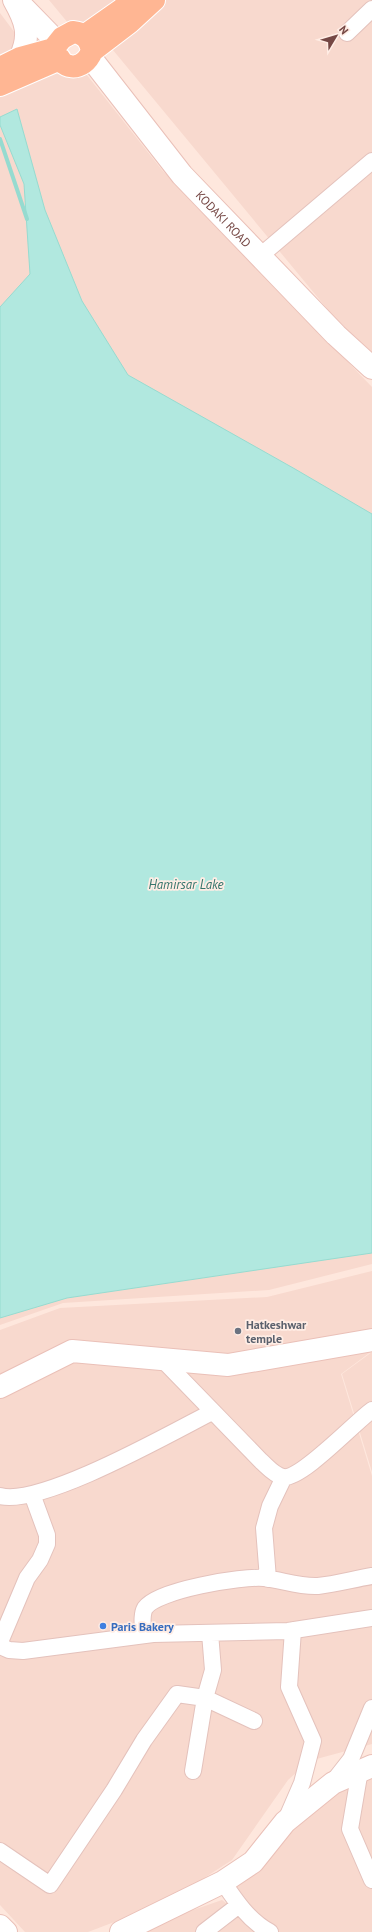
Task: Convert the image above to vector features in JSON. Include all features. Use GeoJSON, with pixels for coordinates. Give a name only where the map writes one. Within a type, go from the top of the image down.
{"type":"FeatureCollection","features":[{"type":"Feature","properties":{"kind":"main road"},"geometry":{"type":"LineString","coordinates":[[0,68],[20,58],[74,49],[132,0]]}},
{"type":"Feature","properties":{"kind":"main road"},"geometry":{"type":"LineString","coordinates":[[0,85],[130,22],[154,0]]}},
{"type":"Feature","properties":{"kind":"street","name":"KODAKI ROAD"},"geometry":{"type":"LineString","coordinates":[[15,0],[74,49]]}},
{"type":"Feature","properties":{"kind":"street","name":"KODAKI ROAD"},"geometry":{"type":"LineString","coordinates":[[15,0],[23,15],[26,27],[26,45],[20,58]]}},
{"type":"Feature","properties":{"kind":"street","name":"KODAKI ROAD"},"geometry":{"type":"LineString","coordinates":[[32,0],[182,175],[336,335],[372,368]]}},
{"type":"Feature","properties":{"kind":"street"},"geometry":{"type":"LineString","coordinates":[[346,33],[372,9]]}},
{"type":"Feature","properties":{"kind":"street"},"geometry":{"type":"LineString","coordinates":[[260,256],[372,161]]}},
{"type":"Feature","properties":{"kind":"street"},"geometry":{"type":"LineString","coordinates":[[0,1387],[72,1351],[228,1365],[372,1340]]}},
{"type":"Feature","properties":{"kind":"street"},"geometry":{"type":"LineString","coordinates":[[162,1359],[261,1461],[276,1474],[284,1477],[300,1472],[372,1410]]}},
{"type":"Feature","properties":{"kind":"street"},"geometry":{"type":"LineString","coordinates":[[0,1496],[8,1498],[32,1494],[83,1476],[212,1412]]}},
{"type":"Feature","properties":{"kind":"street"},"geometry":{"type":"LineString","coordinates":[[268,1579],[264,1528],[270,1506],[284,1477]]}},
{"type":"Feature","properties":{"kind":"street"},"geometry":{"type":"LineString","coordinates":[[0,1642],[27,1578],[40,1560],[47,1544],[47,1535],[32,1494]]}},
{"type":"Feature","properties":{"kind":"street"},"geometry":{"type":"LineString","coordinates":[[143,1635],[144,1610],[153,1601],[211,1583],[234,1580],[268,1579],[300,1585],[319,1586],[372,1576]]}},
{"type":"Feature","properties":{"kind":"street"},"geometry":{"type":"LineString","coordinates":[[0,1646],[9,1650],[23,1651],[143,1635],[293,1630],[372,1618]]}},
{"type":"Feature","properties":{"kind":"street"},"geometry":{"type":"LineString","coordinates":[[285,1822],[302,1783],[313,1741],[289,1687],[293,1630]]}},
{"type":"Feature","properties":{"kind":"street"},"geometry":{"type":"LineString","coordinates":[[193,1771],[205,1698],[213,1670],[210,1633]]}},
{"type":"Feature","properties":{"kind":"street"},"geometry":{"type":"LineString","coordinates":[[0,1851],[50,1885],[114,1790],[144,1740],[177,1694],[205,1698],[254,1721]]}},
{"type":"Feature","properties":{"kind":"street"},"geometry":{"type":"LineString","coordinates":[[333,1783],[351,1758],[372,1708]]}},
{"type":"Feature","properties":{"kind":"street"},"geometry":{"type":"LineString","coordinates":[[121,1932],[223,1882],[253,1862],[285,1822],[333,1783],[366,1768]]}},
{"type":"Feature","properties":{"kind":"street"},"geometry":{"type":"LineString","coordinates":[[366,1768],[350,1829],[372,1880]]}},
{"type":"Feature","properties":{"kind":"street"},"geometry":{"type":"LineString","coordinates":[[223,1882],[239,1906],[262,1928],[270,1932]]}},
{"type":"Feature","properties":{"kind":"street"},"geometry":{"type":"LineString","coordinates":[[204,1932],[239,1906]]}},
{"type":"Feature","properties":{"kind":"street"},"geometry":{"type":"LineString","coordinates":[[0,1926],[6,1932]]}},
{"type":"Feature","properties":{"kind":"shaded area"},"geometry":{"type":"Polygon","coordinates":[[[49,0],[120,0],[78,35],[49,0]]]}},
{"type":"Feature","properties":{"kind":"shaded area"},"geometry":{"type":"Polygon","coordinates":[[[146,0],[372,0],[372,363],[103,38],[146,0]]]}},
{"type":"Feature","properties":{"kind":"shaded area"},"geometry":{"type":"Polygon","coordinates":[[[0,13],[27,49],[0,64],[0,13]]]}},
{"type":"Feature","properties":{"kind":"shaded area","name":"Hamirsar Lake"},"geometry":{"type":"Polygon","coordinates":[[[75,60],[162,170],[372,387],[372,1264],[269,1290],[63,1303],[0,1325],[0,93],[75,60]]]}},
{"type":"Feature","properties":{"kind":"shaded area"},"geometry":{"type":"Polygon","coordinates":[[[372,1271],[372,1351],[341,1374],[372,1476],[372,1744],[309,1761],[288,1780],[232,1860],[167,1902],[88,1932],[25,1932],[0,1905],[0,1330],[60,1308],[267,1297],[372,1271]]]}},
{"type":"Feature","properties":{"kind":"shaded area"},"geometry":{"type":"Polygon","coordinates":[[[372,1352],[372,1472],[342,1374],[372,1352]]]}},
{"type":"Feature","properties":{"kind":"shaded area"},"geometry":{"type":"Polygon","coordinates":[[[372,1765],[372,1932],[277,1932],[232,1890],[261,1865],[312,1802],[372,1765]]]}},
{"type":"Feature","properties":{"kind":"shaded area"},"geometry":{"type":"Polygon","coordinates":[[[222,1900],[263,1932],[130,1932],[222,1900]]]}},
{"type":"Feature","properties":{"kind":"water","name":"Hamirsar Lake"},"geometry":{"type":"Polygon","coordinates":[[[17,109],[45,210],[82,301],[128,375],[372,514],[372,1253],[67,1298],[0,1318],[0,307],[30,274],[24,184],[0,125],[0,117],[17,109]]]}},
{"type":"Feature","properties":{"kind":"waterway"},"geometry":{"type":"LineString","coordinates":[[0,139],[27,219]]}},
{"type":"Feature","properties":{"kind":"place","name":"Hatkeshwar temple"},"geometry":{"type":"Point","coordinates":[238,1331]}},
{"type":"Feature","properties":{"kind":"place","name":"Paris Bakery"},"geometry":{"type":"Point","coordinates":[103,1626]}}]}
